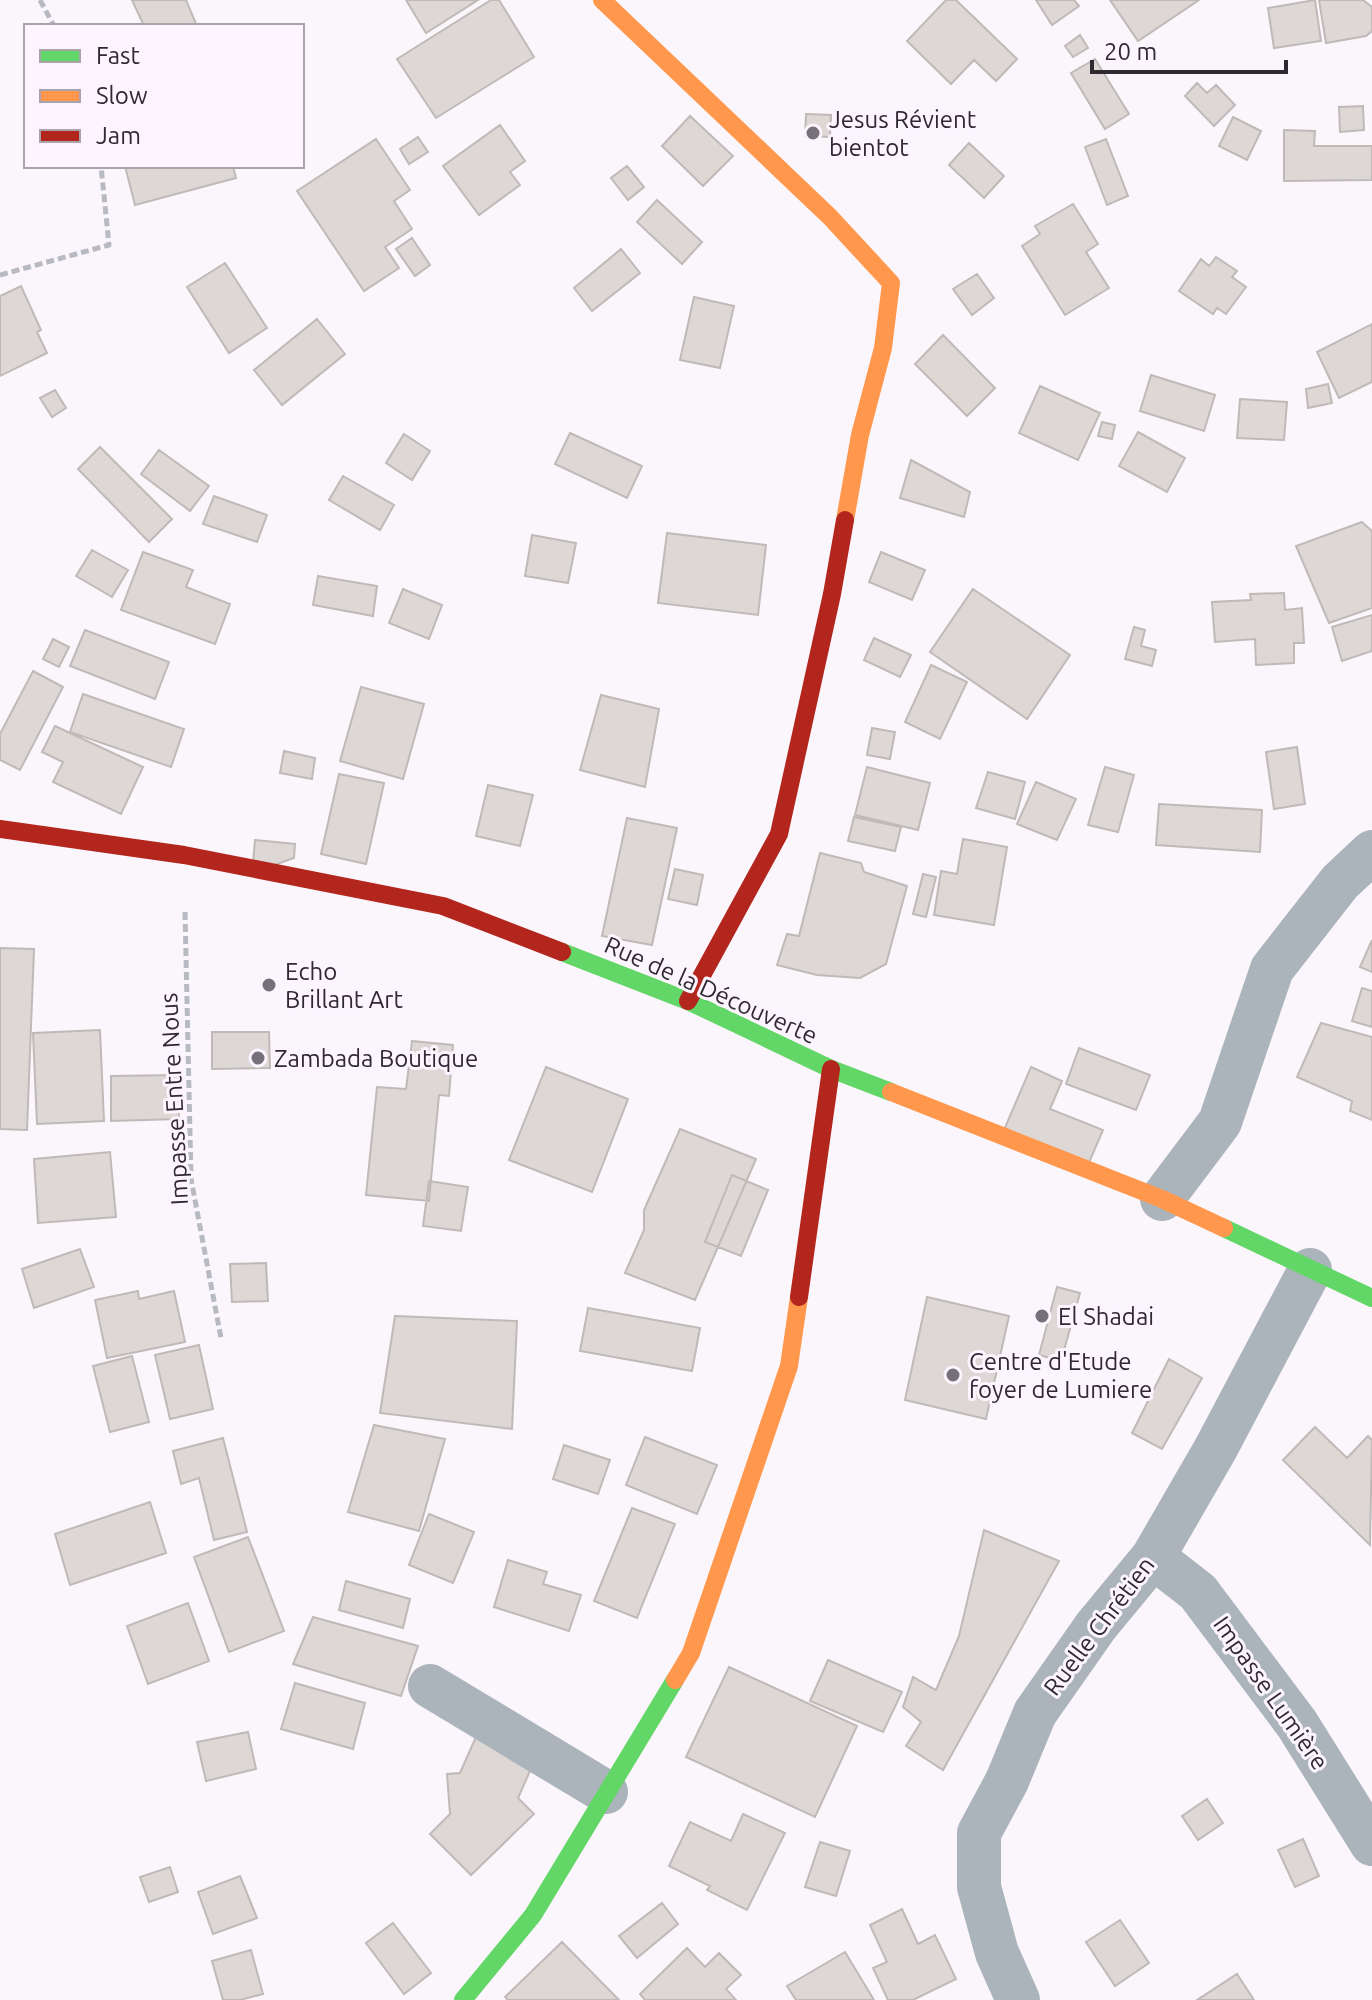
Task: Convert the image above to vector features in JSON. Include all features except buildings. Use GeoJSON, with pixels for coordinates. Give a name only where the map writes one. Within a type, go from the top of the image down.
{"type":"FeatureCollection","features":[{"type":"Feature","properties":{"kind":"street"},"geometry":{"type":"LineString","coordinates":[[602,0],[830,217],[891,283],[883,348],[860,435],[832,594],[779,834],[688,1001]]}},
{"type":"Feature","properties":{"kind":"street","name":"Rue de la Découverte"},"geometry":{"type":"LineString","coordinates":[[0,829],[184,855],[443,906],[688,1001],[831,1069],[1162,1199],[1372,1298]]}},
{"type":"Feature","properties":{"kind":"street"},"geometry":{"type":"LineString","coordinates":[[1162,1199],[1220,1122],[1272,969],[1340,882],[1372,852]]}},
{"type":"Feature","properties":{"kind":"street"},"geometry":{"type":"LineString","coordinates":[[463,2000],[533,1915],[691,1653],[789,1366],[831,1069]]}},
{"type":"Feature","properties":{"kind":"street","name":"Ruelle Chrétien"},"geometry":{"type":"LineString","coordinates":[[1018,2000],[997,1953],[979,1887],[979,1833],[1007,1781],[1035,1713],[1096,1626],[1153,1557],[1216,1448],[1310,1270]]}},
{"type":"Feature","properties":{"kind":"street","name":"Impasse Lumière"},"geometry":{"type":"LineString","coordinates":[[1153,1557],[1198,1592],[1297,1724],[1372,1844]]}},
{"type":"Feature","properties":{"kind":"street"},"geometry":{"type":"LineString","coordinates":[[430,1686],[606,1792]]}},
{"type":"Feature","properties":{"kind":"path"},"geometry":{"type":"LineString","coordinates":[[40,0],[53,24]]}},
{"type":"Feature","properties":{"kind":"path"},"geometry":{"type":"LineString","coordinates":[[0,275],[109,245],[101,168]]}},
{"type":"Feature","properties":{"kind":"path","name":"Impasse Entre Nous"},"geometry":{"type":"LineString","coordinates":[[184,855],[191,1179],[221,1338]]}},
{"type":"Feature","properties":{"kind":"traffic: fast"},"geometry":{"type":"LineString","coordinates":[[562,952],[688,1001],[831,1069],[891,1092]]}},
{"type":"Feature","properties":{"kind":"traffic: fast"},"geometry":{"type":"LineString","coordinates":[[1224,1228],[1372,1298]]}},
{"type":"Feature","properties":{"kind":"traffic: fast"},"geometry":{"type":"LineString","coordinates":[[463,2000],[533,1915],[675,1680]]}},
{"type":"Feature","properties":{"kind":"traffic: slow"},"geometry":{"type":"LineString","coordinates":[[602,0],[830,217],[891,283],[883,348],[860,435],[845,520]]}},
{"type":"Feature","properties":{"kind":"traffic: slow"},"geometry":{"type":"LineString","coordinates":[[891,1092],[1162,1199],[1224,1228]]}},
{"type":"Feature","properties":{"kind":"traffic: slow"},"geometry":{"type":"LineString","coordinates":[[675,1680],[691,1653],[789,1366],[799,1297]]}},
{"type":"Feature","properties":{"kind":"traffic: jam"},"geometry":{"type":"LineString","coordinates":[[688,1001],[779,834],[832,594],[845,520]]}},
{"type":"Feature","properties":{"kind":"traffic: jam"},"geometry":{"type":"LineString","coordinates":[[0,829],[184,855],[443,906],[562,952]]}},
{"type":"Feature","properties":{"kind":"traffic: jam"},"geometry":{"type":"LineString","coordinates":[[799,1297],[831,1069]]}},
{"type":"Feature","properties":{"kind":"place","name":"Jesus Révient bientot"},"geometry":{"type":"Point","coordinates":[813,133]}},
{"type":"Feature","properties":{"kind":"place","name":"Echo Brillant Art"},"geometry":{"type":"Point","coordinates":[269,985]}},
{"type":"Feature","properties":{"kind":"place","name":"Zambada Boutique"},"geometry":{"type":"Point","coordinates":[258,1058]}},
{"type":"Feature","properties":{"kind":"place","name":"El Shadai"},"geometry":{"type":"Point","coordinates":[1042,1316]}},
{"type":"Feature","properties":{"kind":"place","name":"Centre d'Etude foyer de Lumiere"},"geometry":{"type":"Point","coordinates":[953,1375]}}]}
